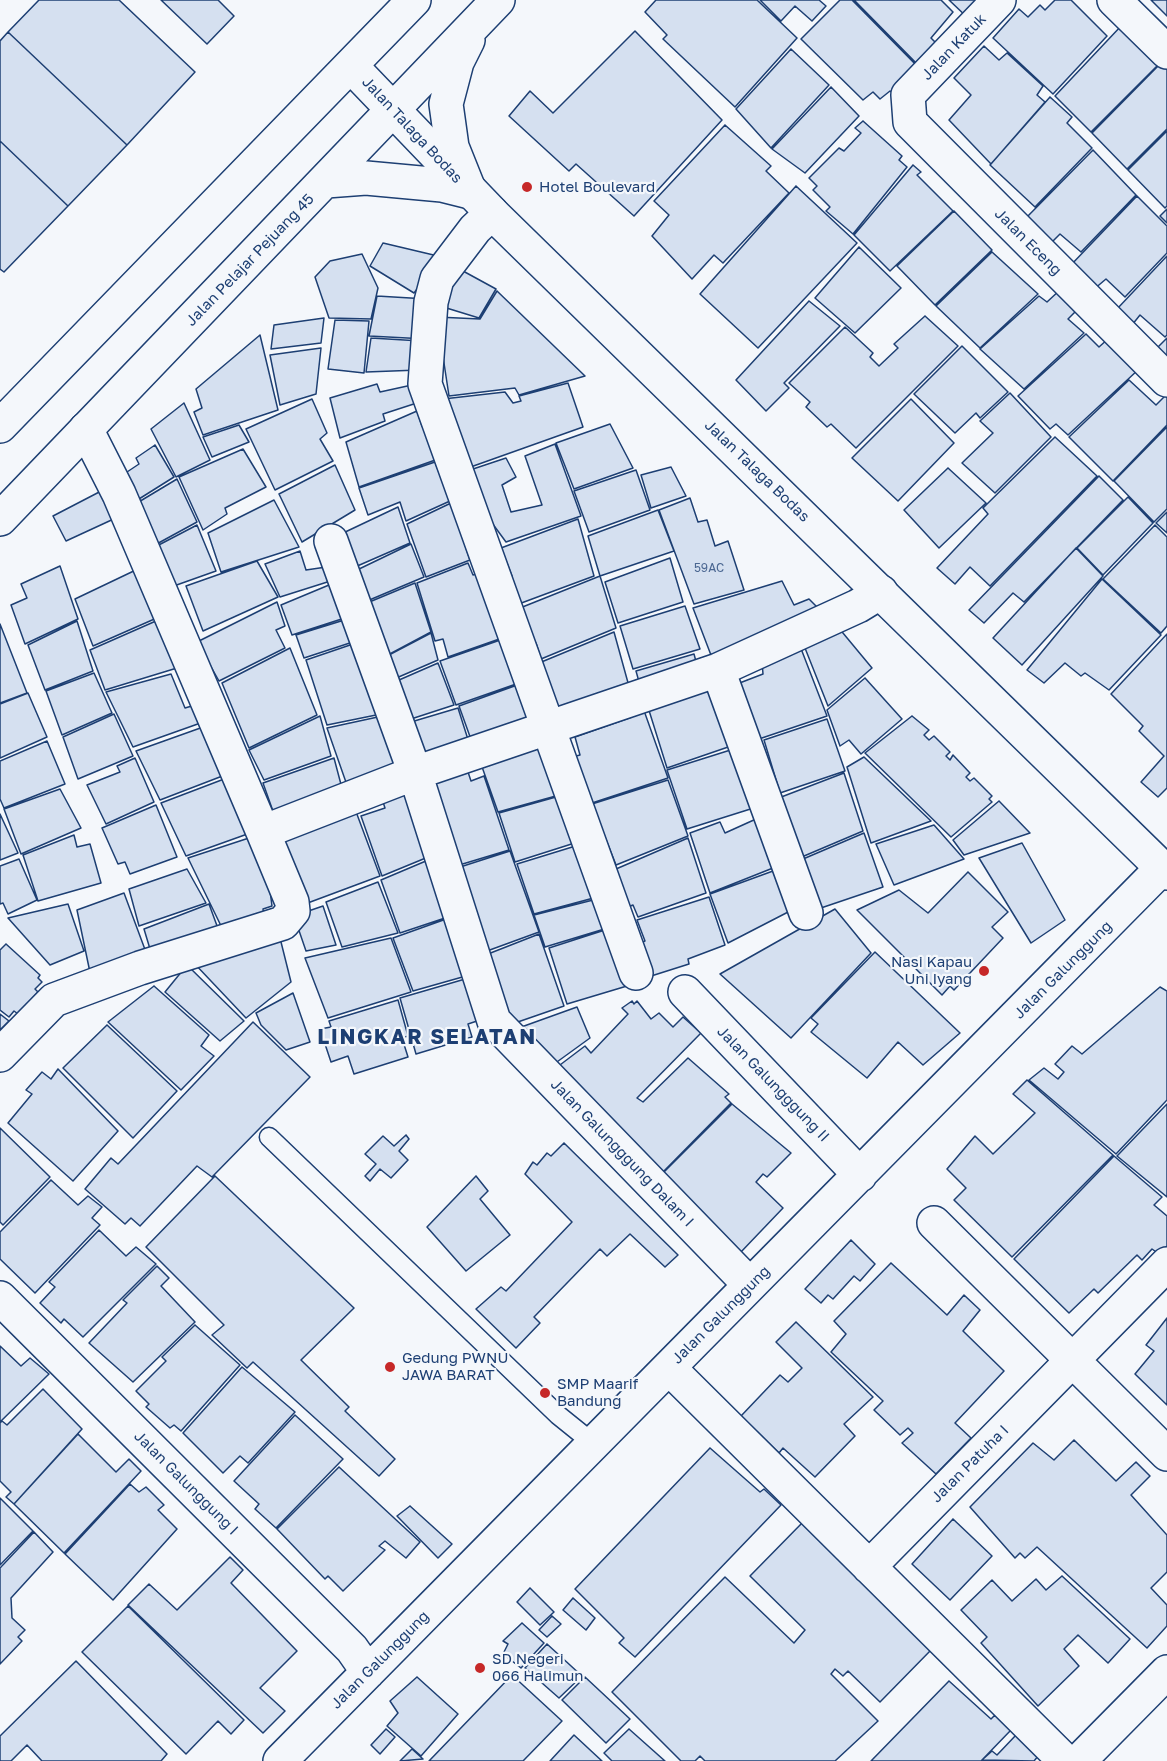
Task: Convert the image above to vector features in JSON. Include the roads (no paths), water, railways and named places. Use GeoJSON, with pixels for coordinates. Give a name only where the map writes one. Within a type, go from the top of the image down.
{"type":"FeatureCollection","features":[{"type":"Feature","properties":{"kind":"street"},"geometry":{"type":"LineString","coordinates":[[0,426],[414,0]]}},
{"type":"Feature","properties":{"kind":"street","name":"Jalan Katuk"},"geometry":{"type":"LineString","coordinates":[[908,95],[999,0]]}},
{"type":"Feature","properties":{"kind":"street"},"geometry":{"type":"LineString","coordinates":[[1114,0],[1167,52]]}},
{"type":"Feature","properties":{"kind":"street"},"geometry":{"type":"LineString","coordinates":[[481,202],[452,147],[446,104],[457,62],[487,11]]}},
{"type":"Feature","properties":{"kind":"street","name":"Jalan Pelajar Pejuang 45"},"geometry":{"type":"LineString","coordinates":[[0,519],[487,11]]}},
{"type":"Feature","properties":{"kind":"street","name":"Jalan Talaga Bodas"},"geometry":{"type":"LineString","coordinates":[[351,66],[481,202],[1165,871]]}},
{"type":"Feature","properties":{"kind":"street","name":"Jalan Eceng"},"geometry":{"type":"LineString","coordinates":[[908,95],[908,114],[916,130],[1167,380]]}},
{"type":"Feature","properties":{"kind":"street"},"geometry":{"type":"LineString","coordinates":[[326,181],[375,178],[442,185],[481,202]]}},
{"type":"Feature","properties":{"kind":"street"},"geometry":{"type":"LineString","coordinates":[[481,202],[437,279],[431,302],[425,384],[636,973]]}},
{"type":"Feature","properties":{"kind":"street"},"geometry":{"type":"LineString","coordinates":[[0,1055],[54,1000],[140,968],[283,923],[293,911],[292,902],[263,832],[119,494],[86,429]]}},
{"type":"Feature","properties":{"kind":"street"},"geometry":{"type":"LineString","coordinates":[[331,541],[415,773]]}},
{"type":"Feature","properties":{"kind":"street"},"geometry":{"type":"LineString","coordinates":[[263,832],[415,773],[718,670],[858,606],[881,592]]}},
{"type":"Feature","properties":{"kind":"street"},"geometry":{"type":"LineString","coordinates":[[718,670],[806,913]]}},
{"type":"Feature","properties":{"kind":"street","name":"Jalan Galungggung Dalam I"},"geometry":{"type":"LineString","coordinates":[[415,773],[494,1021],[750,1285]]}},
{"type":"Feature","properties":{"kind":"street","name":"Jalan Galunggung"},"geometry":{"type":"LineString","coordinates":[[280,1761],[750,1285],[1165,871]]}},
{"type":"Feature","properties":{"kind":"street","name":"Jalan Galungggung II"},"geometry":{"type":"LineString","coordinates":[[685,992],[860,1175]]}},
{"type":"Feature","properties":{"kind":"street"},"geometry":{"type":"LineString","coordinates":[[934,1223],[1167,1454]]}},
{"type":"Feature","properties":{"kind":"street","name":"Jalan Patuha I"},"geometry":{"type":"LineString","coordinates":[[868,1567],[1167,1264]]}},
{"type":"Feature","properties":{"kind":"street","name":"Jalan Galunggung I"},"geometry":{"type":"LineString","coordinates":[[0,1298],[352,1649],[368,1672]]}},
{"type":"Feature","properties":{"kind":"street"},"geometry":{"type":"LineString","coordinates":[[669,1368],[1065,1761]]}},
{"type":"Feature","properties":{"kind":"street"},"geometry":{"type":"LineString","coordinates":[[1079,1761],[1167,1672]]}},
{"type":"Feature","properties":{"kind":"lane"},"geometry":{"type":"LineString","coordinates":[[269,1137],[558,1415],[594,1444]]}},
{"type":"Feature","properties":{"kind":"place","name":"Hotel Boulevard"},"geometry":{"type":"Point","coordinates":[527,187]}},
{"type":"Feature","properties":{"kind":"place","name":"Nasi Kapau Uni Iyang"},"geometry":{"type":"Point","coordinates":[984,971]}},
{"type":"Feature","properties":{"kind":"place","name":"Gedung PWNU JAWA BARAT"},"geometry":{"type":"Point","coordinates":[390,1367]}},
{"type":"Feature","properties":{"kind":"place","name":"SMP Maarif Bandung"},"geometry":{"type":"Point","coordinates":[545,1393]}},
{"type":"Feature","properties":{"kind":"place","name":"SD Negeri 066 Halimun"},"geometry":{"type":"Point","coordinates":[480,1668]}},
{"type":"Feature","properties":{"kind":"district","name":"LINGKAR SELATAN"},"geometry":{"type":"Point","coordinates":[427,1037]}}]}
